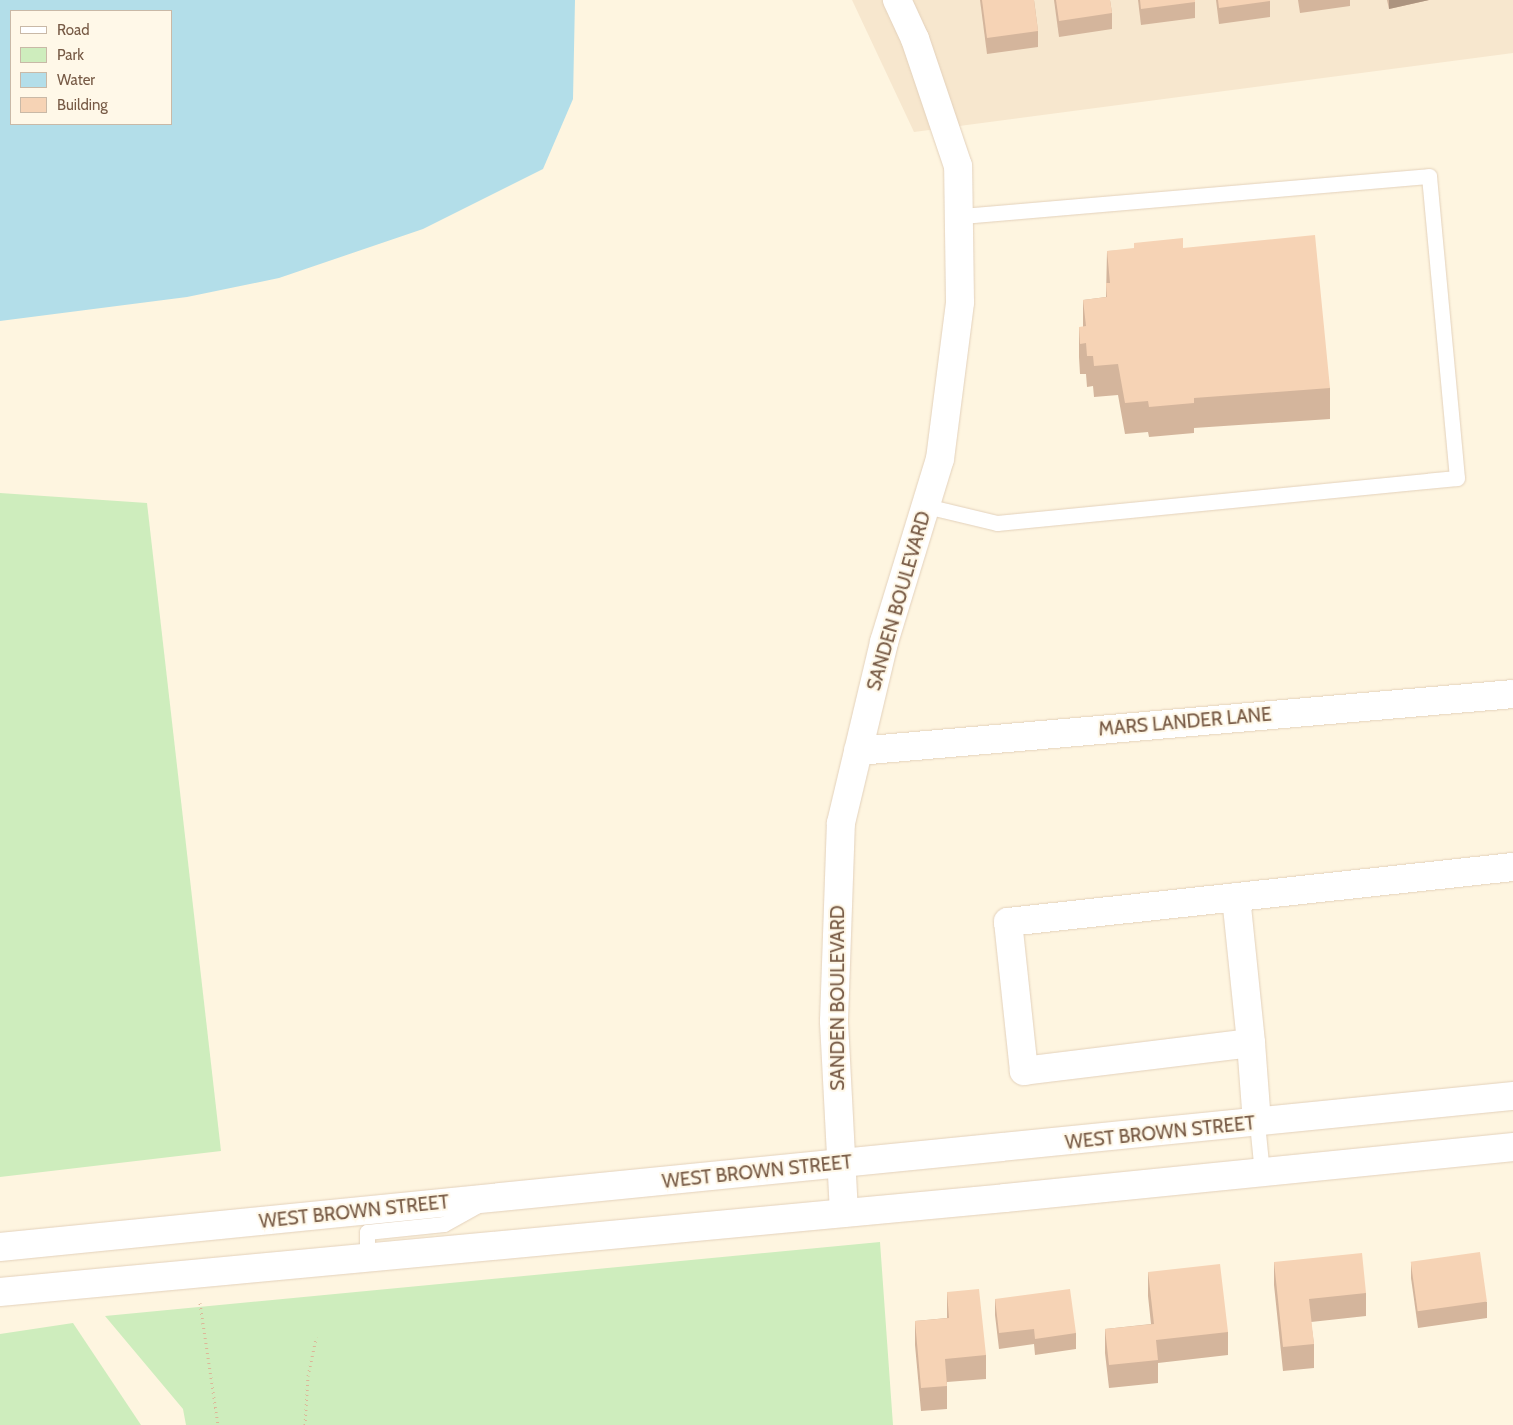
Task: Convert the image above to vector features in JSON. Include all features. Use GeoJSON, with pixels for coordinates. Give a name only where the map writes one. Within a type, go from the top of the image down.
{"type":"FeatureCollection","features":[{"type":"Feature","properties":{"kind":"main road","name":"SANDEN BOULEVARD"},"geometry":{"type":"LineString","coordinates":[[844,1213],[834,1021],[841,823],[884,642],[940,459],[960,302],[961,216],[958,166],[915,39],[897,0]]}},
{"type":"Feature","properties":{"kind":"main road","name":"MARS LANDER LANE"},"geometry":{"type":"LineString","coordinates":[[858,751],[1513,694]]}},
{"type":"Feature","properties":{"kind":"main road"},"geometry":{"type":"LineString","coordinates":[[1250,1043],[1024,1071],[1008,922],[1513,867]]}},
{"type":"Feature","properties":{"kind":"main road"},"geometry":{"type":"LineString","coordinates":[[1236,897],[1257,1123]]}},
{"type":"Feature","properties":{"kind":"main road","name":"WEST BROWN STREET"},"geometry":{"type":"LineString","coordinates":[[0,1246],[1257,1123],[1513,1096]]}},
{"type":"Feature","properties":{"kind":"main road"},"geometry":{"type":"LineString","coordinates":[[0,1292],[1262,1173],[1513,1147]]}},
{"type":"Feature","properties":{"kind":"lane"},"geometry":{"type":"LineString","coordinates":[[926,506],[997,523],[1457,478],[1429,176],[961,216]]}},
{"type":"Feature","properties":{"kind":"lane"},"geometry":{"type":"LineString","coordinates":[[1257,1123],[1262,1173]]}},
{"type":"Feature","properties":{"kind":"lane"},"geometry":{"type":"LineString","coordinates":[[366,1257],[367,1232],[444,1224],[488,1199]]}},
{"type":"Feature","properties":{"kind":"path"},"geometry":{"type":"LineString","coordinates":[[200,1303],[218,1425]]}},
{"type":"Feature","properties":{"kind":"path"},"geometry":{"type":"LineString","coordinates":[[305,1425],[307,1384],[316,1337]]}},
{"type":"Feature","properties":{"kind":"shaded area"},"geometry":{"type":"Polygon","coordinates":[[[852,0],[1513,0],[1513,53],[914,132],[852,0]]]}},
{"type":"Feature","properties":{"kind":"green space"},"geometry":{"type":"Polygon","coordinates":[[[0,493],[147,503],[221,1151],[0,1177],[0,493]]]}},
{"type":"Feature","properties":{"kind":"green space"},"geometry":{"type":"Polygon","coordinates":[[[880,1242],[893,1425],[186,1425],[183,1409],[105,1316],[880,1242]]]}},
{"type":"Feature","properties":{"kind":"green space"},"geometry":{"type":"Polygon","coordinates":[[[73,1323],[141,1425],[0,1425],[0,1334],[73,1323]]]}},
{"type":"Feature","properties":{"kind":"water"},"geometry":{"type":"Polygon","coordinates":[[[0,0],[575,0],[573,99],[543,169],[423,229],[279,278],[187,297],[0,321],[0,0]]]}},
{"type":"Feature","properties":{"kind":"building"},"geometry":{"type":"Polygon","coordinates":[[[982,0],[1034,0],[1038,31],[987,38],[982,0]]]}},
{"type":"Feature","properties":{"kind":"building"},"geometry":{"type":"Polygon","coordinates":[[[1056,0],[1110,0],[1112,13],[1059,21],[1056,0]]]}},
{"type":"Feature","properties":{"kind":"building"},"geometry":{"type":"Polygon","coordinates":[[[1140,0],[1195,0],[1195,2],[1141,9],[1140,0]]]}},
{"type":"Feature","properties":{"kind":"building"},"geometry":{"type":"Polygon","coordinates":[[[1218,0],[1270,0],[1270,1],[1219,8],[1218,0]]]}},
{"type":"Feature","properties":{"kind":"building"},"geometry":{"type":"Polygon","coordinates":[[[1315,235],[1330,388],[1194,398],[1194,403],[1149,407],[1148,401],[1125,403],[1118,364],[1094,366],[1093,356],[1087,356],[1086,343],[1080,344],[1079,327],[1086,326],[1083,300],[1107,297],[1106,283],[1110,283],[1107,251],[1134,248],[1134,243],[1183,238],[1183,248],[1315,235]]]}},
{"type":"Feature","properties":{"kind":"building"},"geometry":{"type":"Polygon","coordinates":[[[1480,1252],[1487,1302],[1418,1311],[1411,1262],[1480,1252]]]}},
{"type":"Feature","properties":{"kind":"building"},"geometry":{"type":"Polygon","coordinates":[[[1362,1253],[1366,1293],[1309,1299],[1314,1344],[1283,1347],[1274,1262],[1362,1253]]]}},
{"type":"Feature","properties":{"kind":"building"},"geometry":{"type":"Polygon","coordinates":[[[1220,1264],[1228,1332],[1156,1340],[1158,1360],[1109,1365],[1105,1329],[1154,1324],[1148,1272],[1220,1264]]]}},
{"type":"Feature","properties":{"kind":"building"},"geometry":{"type":"Polygon","coordinates":[[[979,1289],[986,1355],[945,1359],[947,1386],[921,1388],[915,1321],[949,1318],[947,1292],[979,1289]]]}},
{"type":"Feature","properties":{"kind":"building"},"geometry":{"type":"Polygon","coordinates":[[[1070,1289],[1076,1333],[1035,1339],[1034,1329],[999,1333],[995,1299],[1070,1289]]]}}]}
